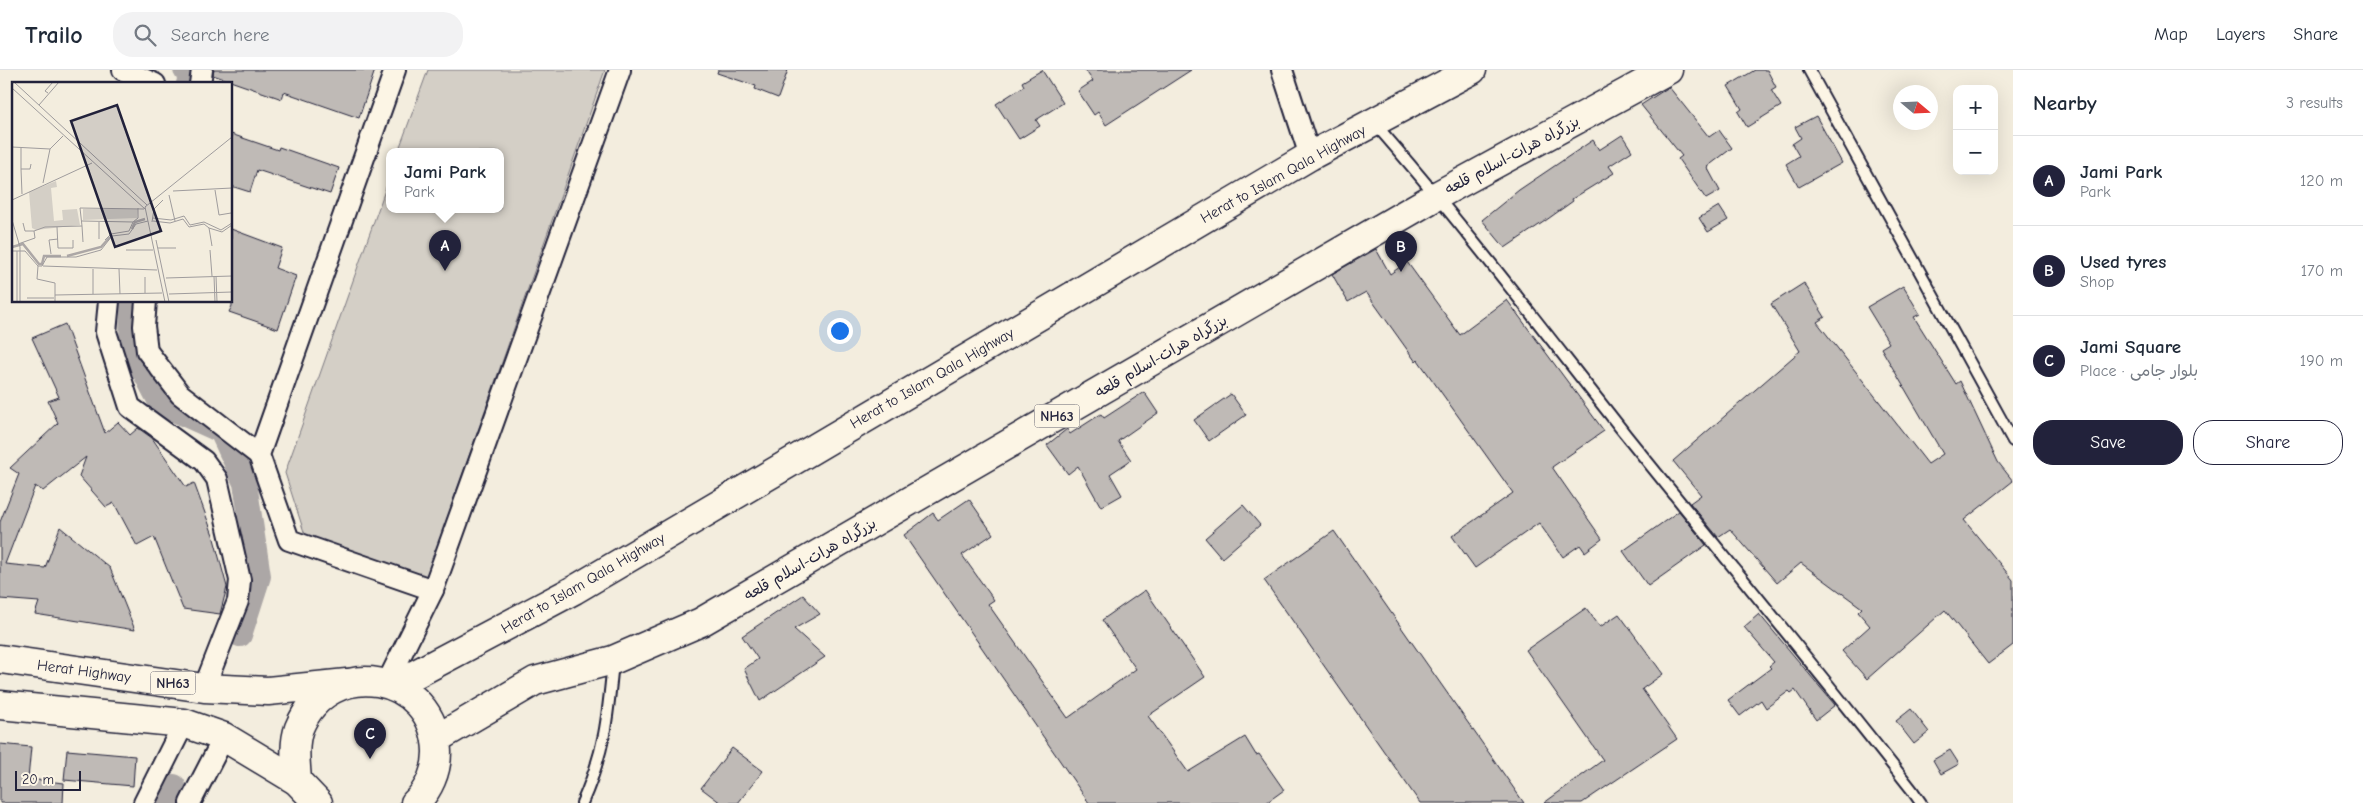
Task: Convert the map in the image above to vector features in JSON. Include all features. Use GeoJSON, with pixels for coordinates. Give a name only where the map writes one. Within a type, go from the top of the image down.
{"type":"FeatureCollection","features":[{"type":"Feature","properties":{"kind":"highway","name":"Herat to Islam Qala Highway"},"geometry":{"type":"LineString","coordinates":[[390,684],[574,590],[1310,156],[1472,70]]}},
{"type":"Feature","properties":{"kind":"highway","name":"بزرگراه هرات-اسلام قلعه"},"geometry":{"type":"LineString","coordinates":[[436,739],[535,681],[613,660],[701,622],[1438,195],[1668,70]]}},
{"type":"Feature","properties":{"kind":"highway","name":"Herat Highway"},"geometry":{"type":"LineString","coordinates":[[0,659],[204,688],[268,691],[347,683]]}},
{"type":"Feature","properties":{"kind":"highway","name":"NH63"},"geometry":{"type":"LineString","coordinates":[[297,781],[295,752],[299,730],[309,709],[326,693],[347,683],[367,680],[390,684],[413,698],[428,717],[436,739],[437,761],[433,792],[415,803]]}},
{"type":"Feature","properties":{"kind":"highway"},"geometry":{"type":"LineString","coordinates":[[0,705],[184,724],[224,737],[297,781],[318,803]]}},
{"type":"Feature","properties":{"kind":"street"},"geometry":{"type":"LineString","coordinates":[[123,70],[151,82]]}},
{"type":"Feature","properties":{"kind":"street"},"geometry":{"type":"LineString","coordinates":[[151,70],[155,82]]}},
{"type":"Feature","properties":{"kind":"street"},"geometry":{"type":"LineString","coordinates":[[259,455],[395,70]]}},
{"type":"Feature","properties":{"kind":"street"},"geometry":{"type":"LineString","coordinates":[[390,684],[433,590],[620,70]]}},
{"type":"Feature","properties":{"kind":"street"},"geometry":{"type":"LineString","coordinates":[[1282,70],[1310,156]]}},
{"type":"Feature","properties":{"kind":"street"},"geometry":{"type":"LineString","coordinates":[[110,302],[106,332],[130,407],[204,461],[217,479],[240,580],[238,601],[204,688]]}},
{"type":"Feature","properties":{"kind":"street"},"geometry":{"type":"LineString","coordinates":[[146,302],[144,326],[147,351],[180,394],[259,455],[289,540],[433,590]]}},
{"type":"Feature","properties":{"kind":"street"},"geometry":{"type":"LineString","coordinates":[[144,803],[184,724]]}},
{"type":"Feature","properties":{"kind":"street"},"geometry":{"type":"LineString","coordinates":[[190,803],[224,737]]}},
{"type":"Feature","properties":{"kind":"lane"},"geometry":{"type":"LineString","coordinates":[[1810,70],[2013,441]]}},
{"type":"Feature","properties":{"kind":"lane"},"geometry":{"type":"LineString","coordinates":[[1374,123],[1438,195],[1628,436],[1800,646],[1921,803]]}},
{"type":"Feature","properties":{"kind":"lane"},"geometry":{"type":"LineString","coordinates":[[582,803],[596,770],[605,737],[613,660]]}},
{"type":"Feature","properties":{"kind":"shaded area"},"geometry":{"type":"Polygon","coordinates":[[[428,70],[605,70],[426,578],[305,535],[285,473],[386,187],[386,213],[504,213],[504,148],[399,148],[428,70]]]}},
{"type":"Feature","properties":{"kind":"building"},"geometry":{"type":"Polygon","coordinates":[[[214,70],[375,70],[359,118],[284,92],[282,99],[213,75],[214,70]]]}},
{"type":"Feature","properties":{"kind":"building"},"geometry":{"type":"Polygon","coordinates":[[[718,70],[788,70],[778,98],[755,89],[756,86],[717,73],[718,70]]]}},
{"type":"Feature","properties":{"kind":"building"},"geometry":{"type":"Polygon","coordinates":[[[1042,70],[1063,103],[1036,120],[1040,126],[1019,139],[996,104],[1024,86],[1022,82],[1042,70]]]}},
{"type":"Feature","properties":{"kind":"building"},"geometry":{"type":"Polygon","coordinates":[[[1085,70],[1191,70],[1106,125],[1098,112],[1094,115],[1078,91],[1093,81],[1085,70]]]}},
{"type":"Feature","properties":{"kind":"building"},"geometry":{"type":"Polygon","coordinates":[[[1755,70],[1767,70],[1776,87],[1771,90],[1781,106],[1747,127],[1738,112],[1742,109],[1728,86],[1755,70]]]}},
{"type":"Feature","properties":{"kind":"building"},"geometry":{"type":"Polygon","coordinates":[[[1669,87],[1709,137],[1719,130],[1732,148],[1707,167],[1720,191],[1706,199],[1678,159],[1682,156],[1641,105],[1669,87]]]}},
{"type":"Feature","properties":{"kind":"building"},"geometry":{"type":"Polygon","coordinates":[[[1816,116],[1842,163],[1799,187],[1786,164],[1799,156],[1792,144],[1801,138],[1795,127],[1816,116]]]}},
{"type":"Feature","properties":{"kind":"building"},"geometry":{"type":"Polygon","coordinates":[[[232,134],[278,150],[279,147],[339,168],[330,194],[257,170],[250,192],[232,186],[232,134]]]}},
{"type":"Feature","properties":{"kind":"building"},"geometry":{"type":"Polygon","coordinates":[[[1622,135],[1632,151],[1609,166],[1614,173],[1572,199],[1573,201],[1505,248],[1482,220],[1519,190],[1593,140],[1599,150],[1622,135]]]}},
{"type":"Feature","properties":{"kind":"building"},"geometry":{"type":"Polygon","coordinates":[[[1719,206],[1728,220],[1708,232],[1699,218],[1719,206]]]}},
{"type":"Feature","properties":{"kind":"building"},"geometry":{"type":"Polygon","coordinates":[[[232,229],[282,248],[275,268],[296,276],[278,329],[229,312],[232,306],[232,229]]]}},
{"type":"Feature","properties":{"kind":"building"},"geometry":{"type":"Polygon","coordinates":[[[1376,249],[1390,274],[1407,262],[1460,335],[1507,300],[1604,431],[1552,467],[1602,539],[1585,552],[1580,545],[1563,557],[1539,523],[1475,568],[1452,536],[1513,493],[1418,360],[1416,362],[1366,292],[1348,302],[1332,274],[1376,249]]]}},
{"type":"Feature","properties":{"kind":"building"},"geometry":{"type":"Polygon","coordinates":[[[1804,283],[1825,317],[1817,322],[1928,464],[1943,454],[1881,348],[1889,343],[1867,307],[1903,286],[1920,314],[1914,317],[1956,384],[1960,381],[1998,462],[2013,481],[1964,520],[2013,580],[2013,645],[1988,664],[1945,610],[1867,679],[1842,651],[1870,626],[1858,612],[1862,608],[1801,563],[1777,583],[1730,529],[1718,537],[1690,503],[1701,495],[1673,461],[1800,351],[1771,304],[1804,283]]]}},
{"type":"Feature","properties":{"kind":"building"},"geometry":{"type":"Polygon","coordinates":[[[65,324],[105,433],[118,422],[130,435],[138,428],[152,438],[186,487],[194,483],[213,535],[227,587],[220,614],[183,609],[154,537],[137,546],[114,503],[106,507],[79,476],[86,457],[43,491],[35,486],[5,564],[45,568],[60,527],[110,568],[135,630],[35,614],[39,602],[0,599],[0,522],[19,474],[10,468],[58,423],[48,401],[59,397],[32,338],[65,324]]]}},
{"type":"Feature","properties":{"kind":"building"},"geometry":{"type":"Polygon","coordinates":[[[1144,392],[1158,413],[1118,441],[1131,460],[1110,474],[1122,495],[1101,507],[1078,466],[1068,474],[1047,445],[1067,429],[1070,434],[1101,414],[1104,418],[1144,392]]]}},
{"type":"Feature","properties":{"kind":"building"},"geometry":{"type":"Polygon","coordinates":[[[1231,394],[1246,415],[1209,441],[1194,420],[1231,394]]]}},
{"type":"Feature","properties":{"kind":"building"},"geometry":{"type":"Polygon","coordinates":[[[969,499],[993,534],[962,555],[994,600],[988,604],[1068,718],[1136,669],[1102,620],[1145,590],[1205,677],[1148,716],[1188,772],[1245,737],[1256,755],[1259,754],[1284,790],[1266,803],[1089,803],[904,535],[933,513],[938,520],[969,499]]]}},
{"type":"Feature","properties":{"kind":"building"},"geometry":{"type":"Polygon","coordinates":[[[1243,505],[1260,525],[1222,558],[1205,538],[1243,505]]]}},
{"type":"Feature","properties":{"kind":"building"},"geometry":{"type":"Polygon","coordinates":[[[1679,511],[1706,545],[1648,586],[1623,551],[1679,511]]]}},
{"type":"Feature","properties":{"kind":"building"},"geometry":{"type":"Polygon","coordinates":[[[1334,531],[1524,803],[1420,803],[1264,580],[1334,531]]]}},
{"type":"Feature","properties":{"kind":"building"},"geometry":{"type":"Polygon","coordinates":[[[803,595],[820,614],[794,629],[825,657],[760,701],[744,669],[758,659],[742,636],[803,595]]]}},
{"type":"Feature","properties":{"kind":"building"},"geometry":{"type":"Polygon","coordinates":[[[1586,608],[1600,627],[1619,614],[1663,674],[1642,689],[1677,739],[1582,803],[1544,803],[1603,760],[1526,650],[1586,608]]]}},
{"type":"Feature","properties":{"kind":"building"},"geometry":{"type":"Polygon","coordinates":[[[1759,614],[1835,705],[1816,720],[1795,690],[1791,693],[1789,691],[1766,708],[1761,700],[1740,716],[1728,700],[1771,668],[1769,666],[1774,662],[1744,627],[1759,614]]]}},
{"type":"Feature","properties":{"kind":"building"},"geometry":{"type":"Polygon","coordinates":[[[1911,709],[1929,732],[1914,744],[1896,721],[1911,709]]]}},
{"type":"Feature","properties":{"kind":"building"},"geometry":{"type":"Polygon","coordinates":[[[0,744],[31,747],[28,779],[64,783],[63,803],[0,803],[0,744]]]}},
{"type":"Feature","properties":{"kind":"building"},"geometry":{"type":"Polygon","coordinates":[[[732,748],[763,771],[738,803],[721,803],[701,788],[732,748]]]}},
{"type":"Feature","properties":{"kind":"building"},"geometry":{"type":"Polygon","coordinates":[[[67,750],[135,756],[133,786],[64,780],[67,750]]]}},
{"type":"Feature","properties":{"kind":"building"},"geometry":{"type":"Polygon","coordinates":[[[1950,750],[1959,764],[1941,774],[1933,760],[1950,750]]]}},
{"type":"Feature","properties":{"kind":"waterway"},"geometry":{"type":"LineString","coordinates":[[185,70],[190,76],[188,82]]}},
{"type":"Feature","properties":{"kind":"waterway"},"geometry":{"type":"LineString","coordinates":[[132,302],[131,347],[161,404],[221,431],[245,483],[259,576],[240,635]]}},
{"type":"Feature","properties":{"kind":"waterway"},"geometry":{"type":"LineString","coordinates":[[168,803],[174,786]]}},
{"type":"Feature","properties":{"kind":"place","name":"Jami Park"},"geometry":{"type":"Point","coordinates":[445,271]}},
{"type":"Feature","properties":{"kind":"place","name":"Used tyres"},"geometry":{"type":"Point","coordinates":[1401,272]}},
{"type":"Feature","properties":{"kind":"place","name":"Jami Square"},"geometry":{"type":"Point","coordinates":[370,759]}}]}
